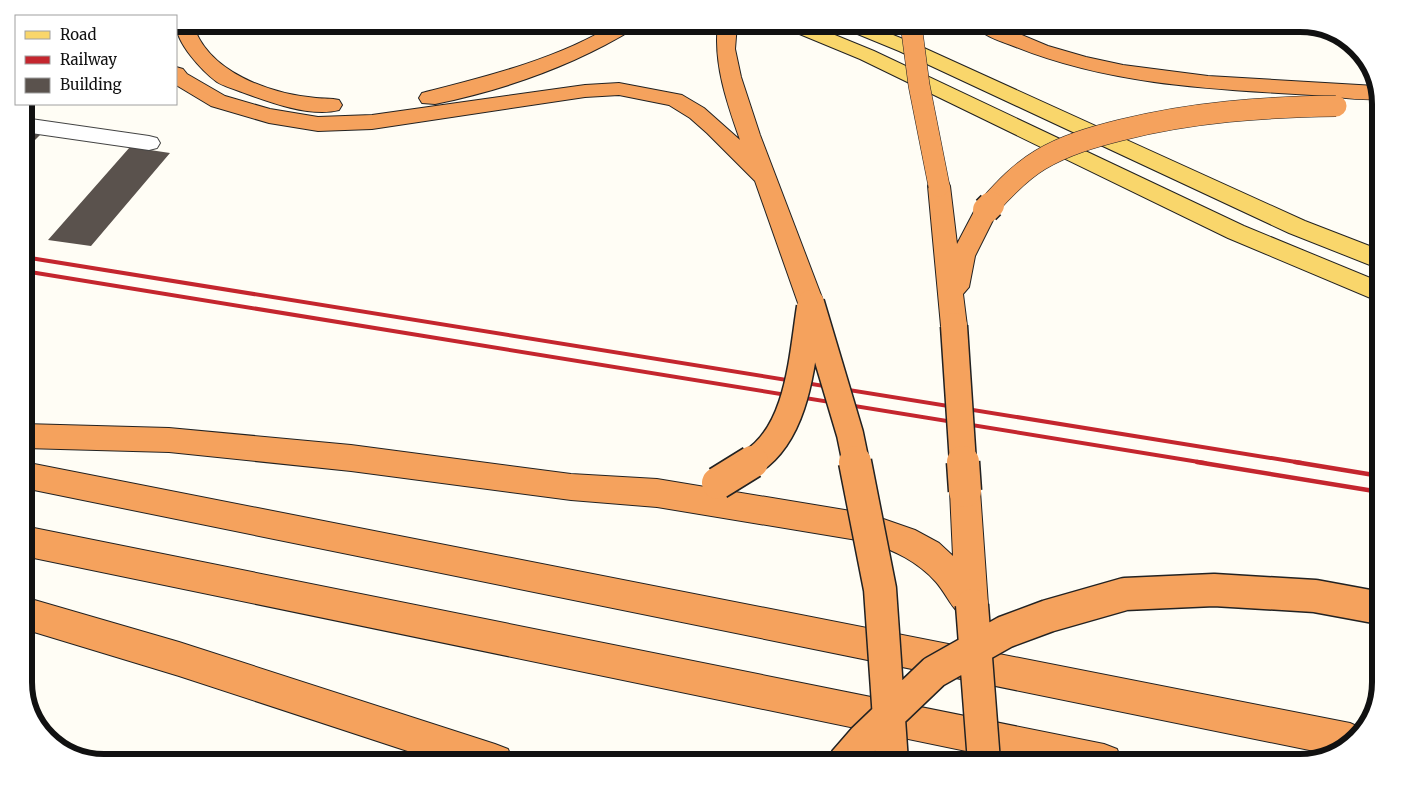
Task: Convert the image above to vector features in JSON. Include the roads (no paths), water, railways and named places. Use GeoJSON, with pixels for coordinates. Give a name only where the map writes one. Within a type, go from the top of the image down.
{"type":"FeatureCollection","features":[{"type":"Feature","properties":{"kind":"highway"},"geometry":{"type":"LineString","coordinates":[[188,33],[199,54],[225,78],[272,96],[316,105],[366,106],[437,97],[506,78],[555,60],[614,33]]}},
{"type":"Feature","properties":{"kind":"highway"},"geometry":{"type":"LineString","coordinates":[[726,33],[725,49],[731,77],[764,177],[811,303],[850,434],[880,589],[891,754]]}},
{"type":"Feature","properties":{"kind":"highway"},"geometry":{"type":"LineString","coordinates":[[912,33],[919,85],[939,186],[953,314],[983,754]]}},
{"type":"Feature","properties":{"kind":"highway"},"geometry":{"type":"LineString","coordinates":[[1001,33],[1026,45],[1068,60],[1118,72],[1330,97],[1371,107]]}},
{"type":"Feature","properties":{"kind":"highway"},"geometry":{"type":"LineString","coordinates":[[178,76],[218,101],[269,116],[318,124],[372,122],[585,91],[619,89],[675,100],[697,113],[764,177]]}},
{"type":"Feature","properties":{"kind":"highway"},"geometry":{"type":"LineString","coordinates":[[953,314],[962,256],[986,210],[1020,174],[1048,155],[1087,138],[1174,118],[1222,111],[1282,106],[1330,97],[1370,94]]}},
{"type":"Feature","properties":{"kind":"highway"},"geometry":{"type":"LineString","coordinates":[[722,494],[761,457],[779,432],[794,402],[811,303]]}},
{"type":"Feature","properties":{"kind":"highway"},"geometry":{"type":"LineString","coordinates":[[33,436],[169,440],[350,458],[571,487],[657,493],[722,494],[869,528],[904,540],[928,553],[947,571],[972,605]]}},
{"type":"Feature","properties":{"kind":"highway"},"geometry":{"type":"LineString","coordinates":[[33,477],[1342,739]]}},
{"type":"Feature","properties":{"kind":"highway"},"geometry":{"type":"LineString","coordinates":[[33,543],[1065,754]]}},
{"type":"Feature","properties":{"kind":"highway"},"geometry":{"type":"LineString","coordinates":[[851,754],[864,738],[934,672],[1006,632],[1048,616],[1125,594],[1214,590],[1315,596],[1372,606]]}},
{"type":"Feature","properties":{"kind":"highway"},"geometry":{"type":"LineString","coordinates":[[33,616],[179,659],[470,754]]}},
{"type":"Feature","properties":{"kind":"main road"},"geometry":{"type":"LineString","coordinates":[[814,33],[867,55],[990,112],[1236,232],[1371,288]]}},
{"type":"Feature","properties":{"kind":"main road"},"geometry":{"type":"LineString","coordinates":[[872,33],[1297,227],[1371,257]]}},
{"type":"Feature","properties":{"kind":"lane"},"geometry":{"type":"LineString","coordinates":[[33,126],[149,143]]}},
{"type":"Feature","properties":{"kind":"railway"},"geometry":{"type":"LineString","coordinates":[[33,258],[1302,463]]}},
{"type":"Feature","properties":{"kind":"railway"},"geometry":{"type":"LineString","coordinates":[[33,272],[1205,463]]}},
{"type":"Feature","properties":{"kind":"railway"},"geometry":{"type":"LineString","coordinates":[[1197,462],[1372,491]]}},
{"type":"Feature","properties":{"kind":"railway"},"geometry":{"type":"LineString","coordinates":[[1295,462],[1372,475]]}}]}
